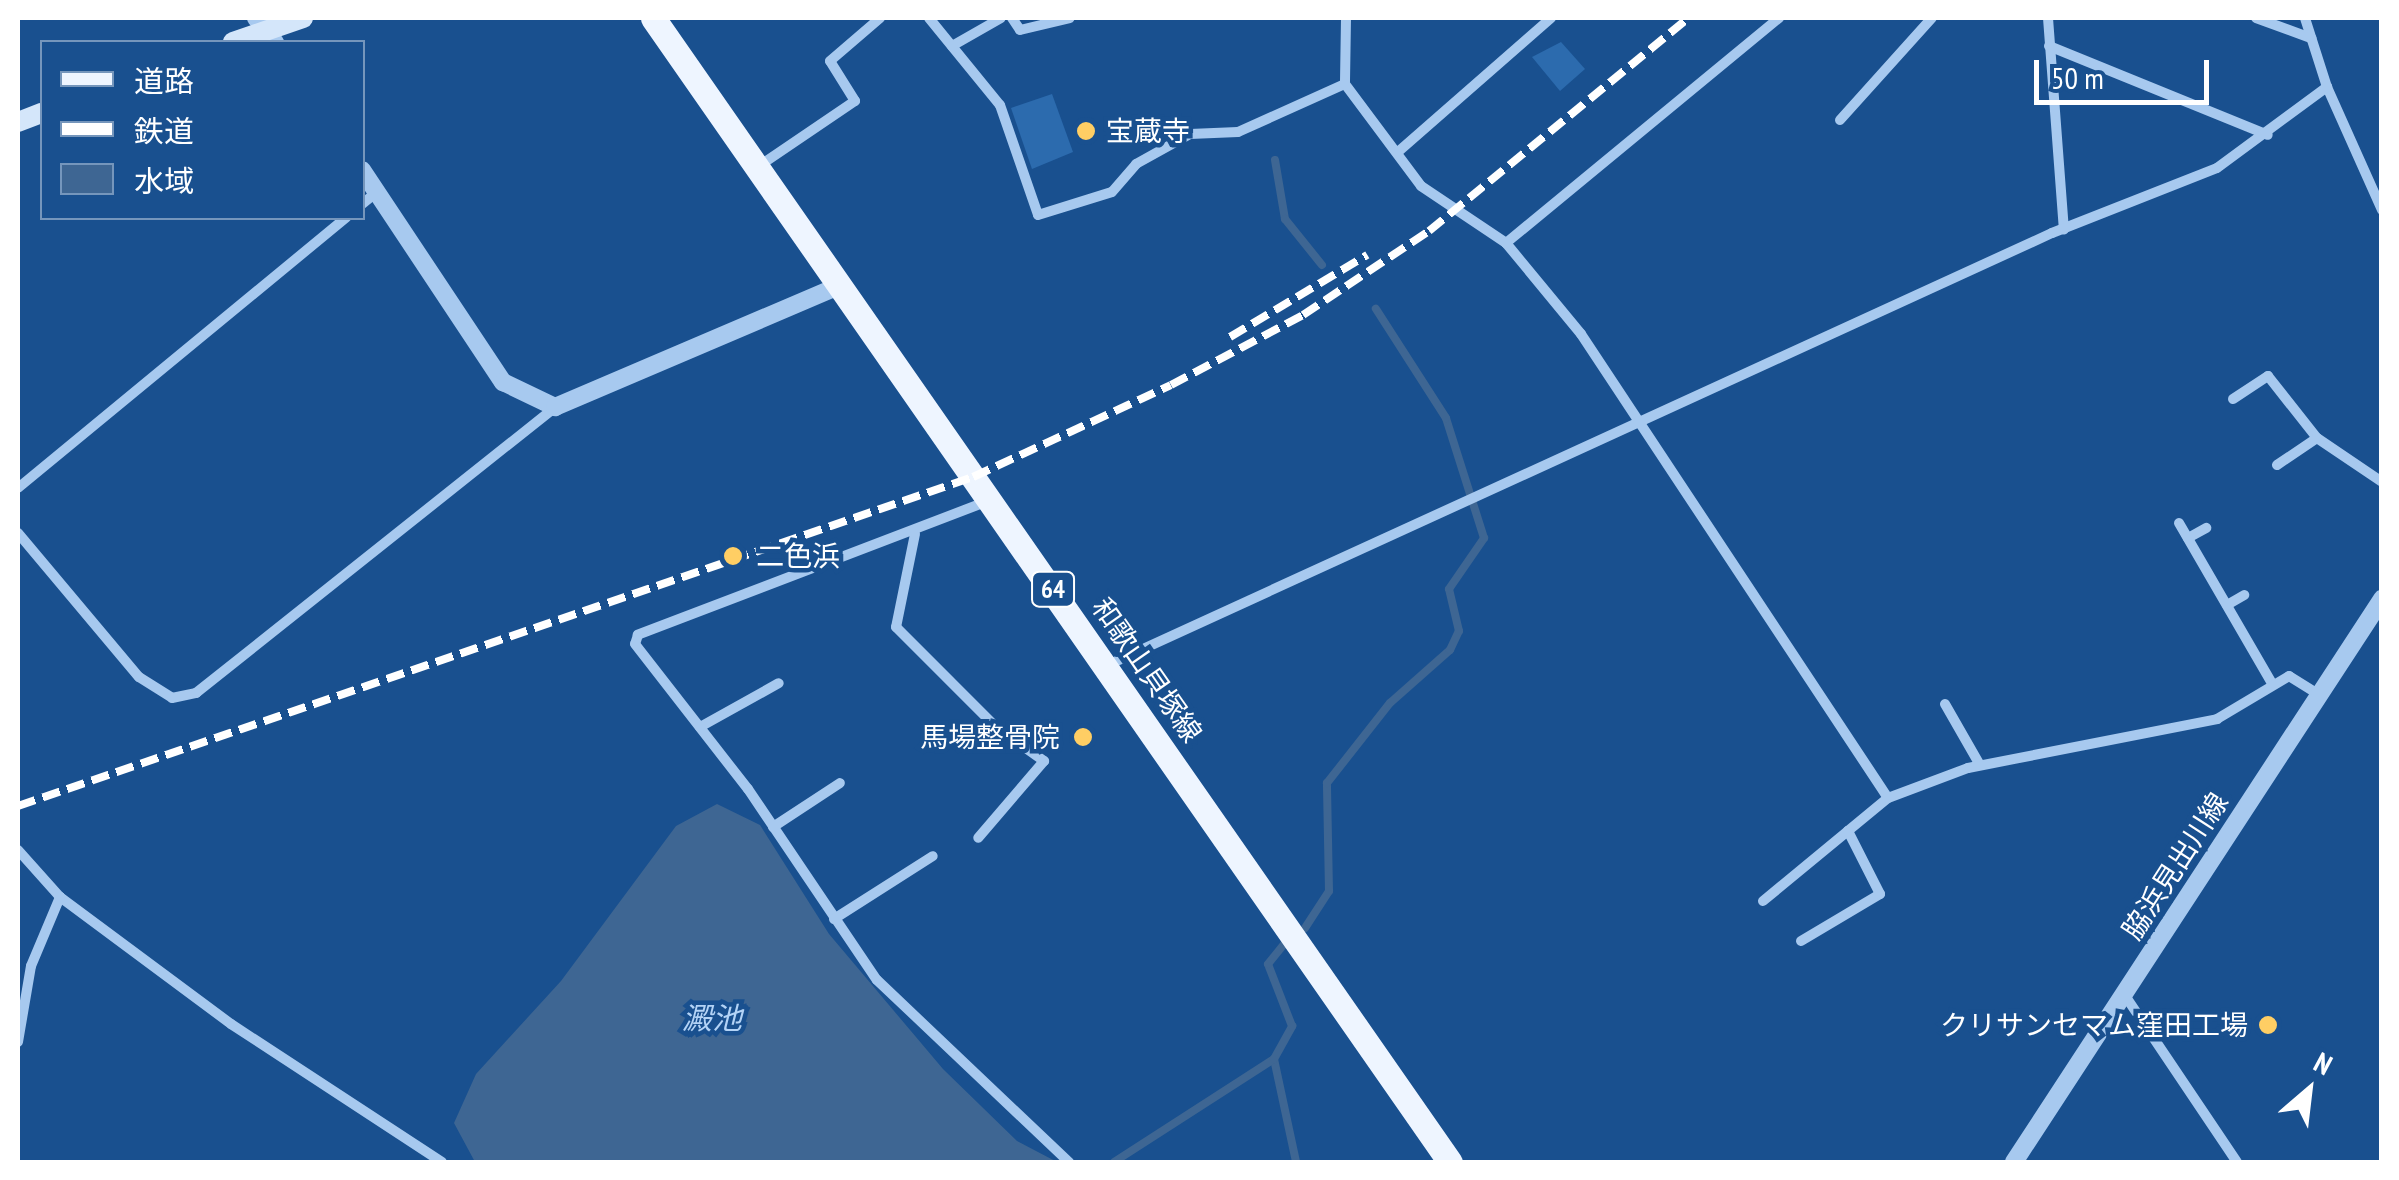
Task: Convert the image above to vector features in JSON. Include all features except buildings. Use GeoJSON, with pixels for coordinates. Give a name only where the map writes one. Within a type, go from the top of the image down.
{"type":"FeatureCollection","features":[{"type":"Feature","properties":{"kind":"main road"},"geometry":{"type":"LineString","coordinates":[[239,40],[303,18]]}},
{"type":"Feature","properties":{"kind":"main road","name":"和歌山貝塚線"},"geometry":{"type":"LineString","coordinates":[[653,18],[1450,1162]]}},
{"type":"Feature","properties":{"kind":"street"},"geometry":{"type":"LineString","coordinates":[[756,168],[855,102],[830,61],[880,18]]}},
{"type":"Feature","properties":{"kind":"street"},"geometry":{"type":"LineString","coordinates":[[929,18],[1000,105],[1038,216],[1112,192],[1136,164],[1190,134],[1238,132],[1346,84]]}},
{"type":"Feature","properties":{"kind":"street"},"geometry":{"type":"LineString","coordinates":[[952,46],[1001,18]]}},
{"type":"Feature","properties":{"kind":"street"},"geometry":{"type":"LineString","coordinates":[[1012,18],[1020,30],[1070,18]]}},
{"type":"Feature","properties":{"kind":"street"},"geometry":{"type":"LineString","coordinates":[[1346,18],[1346,84],[1452,214],[1506,243],[1582,334],[1632,423],[1888,798]]}},
{"type":"Feature","properties":{"kind":"street"},"geometry":{"type":"LineString","coordinates":[[1399,151],[1551,18]]}},
{"type":"Feature","properties":{"kind":"street"},"geometry":{"type":"LineString","coordinates":[[1506,243],[1779,18]]}},
{"type":"Feature","properties":{"kind":"street"},"geometry":{"type":"LineString","coordinates":[[1840,120],[1932,18]]}},
{"type":"Feature","properties":{"kind":"street"},"geometry":{"type":"LineString","coordinates":[[2048,18],[2064,228]]}},
{"type":"Feature","properties":{"kind":"street"},"geometry":{"type":"LineString","coordinates":[[2256,18],[2311,38]]}},
{"type":"Feature","properties":{"kind":"street"},"geometry":{"type":"LineString","coordinates":[[2306,18],[2327,88],[2382,210]]}},
{"type":"Feature","properties":{"kind":"street"},"geometry":{"type":"LineString","coordinates":[[2049,46],[2268,134]]}},
{"type":"Feature","properties":{"kind":"street"},"geometry":{"type":"LineString","coordinates":[[1108,666],[2064,228],[2216,168],[2327,88]]}},
{"type":"Feature","properties":{"kind":"street"},"geometry":{"type":"LineString","coordinates":[[365,174],[502,382],[555,408]]}},
{"type":"Feature","properties":{"kind":"street"},"geometry":{"type":"LineString","coordinates":[[365,202],[378,192]]}},
{"type":"Feature","properties":{"kind":"street"},"geometry":{"type":"LineString","coordinates":[[18,488],[344,220]]}},
{"type":"Feature","properties":{"kind":"street"},"geometry":{"type":"LineString","coordinates":[[18,533],[139,677],[172,698],[196,693],[555,408],[839,286]]}},
{"type":"Feature","properties":{"kind":"street"},"geometry":{"type":"LineString","coordinates":[[2233,399],[2268,376],[2317,438],[2382,482]]}},
{"type":"Feature","properties":{"kind":"street"},"geometry":{"type":"LineString","coordinates":[[2277,465],[2317,438]]}},
{"type":"Feature","properties":{"kind":"street"},"geometry":{"type":"LineString","coordinates":[[989,500],[914,534],[638,635],[635,644],[700,727],[834,919],[912,1020],[1068,1162]]}},
{"type":"Feature","properties":{"kind":"street"},"geometry":{"type":"LineString","coordinates":[[2179,522],[2273,685]]}},
{"type":"Feature","properties":{"kind":"street"},"geometry":{"type":"LineString","coordinates":[[2188,538],[2206,528]]}},
{"type":"Feature","properties":{"kind":"street"},"geometry":{"type":"LineString","coordinates":[[914,534],[896,627],[996,727],[1044,761],[978,838]]}},
{"type":"Feature","properties":{"kind":"street"},"geometry":{"type":"LineString","coordinates":[[2226,605],[2244,594]]}},
{"type":"Feature","properties":{"kind":"street","name":"脇浜見出川線"},"geometry":{"type":"LineString","coordinates":[[2014,1162],[2382,599]]}},
{"type":"Feature","properties":{"kind":"street"},"geometry":{"type":"LineString","coordinates":[[1763,901],[1888,798],[1980,764],[2217,719],[2288,676],[2320,695]]}},
{"type":"Feature","properties":{"kind":"street"},"geometry":{"type":"LineString","coordinates":[[700,727],[779,684]]}},
{"type":"Feature","properties":{"kind":"street"},"geometry":{"type":"LineString","coordinates":[[1945,704],[1980,764]]}},
{"type":"Feature","properties":{"kind":"street"},"geometry":{"type":"LineString","coordinates":[[773,827],[840,783]]}},
{"type":"Feature","properties":{"kind":"street"},"geometry":{"type":"LineString","coordinates":[[1801,941],[1880,894],[1848,831]]}},
{"type":"Feature","properties":{"kind":"street"},"geometry":{"type":"LineString","coordinates":[[18,850],[60,897],[231,1024],[442,1162]]}},
{"type":"Feature","properties":{"kind":"street"},"geometry":{"type":"LineString","coordinates":[[834,919],[934,856]]}},
{"type":"Feature","properties":{"kind":"street"},"geometry":{"type":"LineString","coordinates":[[18,1042],[31,966],[60,897]]}},
{"type":"Feature","properties":{"kind":"street"},"geometry":{"type":"LineString","coordinates":[[2124,994],[2237,1162]]}},
{"type":"Feature","properties":{"kind":"shaded area"},"geometry":{"type":"Polygon","coordinates":[[[1561,42],[1585,69],[1560,91],[1532,57],[1561,42]]]}},
{"type":"Feature","properties":{"kind":"shaded area"},"geometry":{"type":"Polygon","coordinates":[[[1052,94],[1073,152],[1032,169],[1011,108],[1052,94]]]}},
{"type":"Feature","properties":{"kind":"water","name":"澱池"},"geometry":{"type":"Polygon","coordinates":[[[717,804],[760,825],[829,934],[943,1069],[1017,1141],[1057,1162],[475,1162],[454,1123],[476,1074],[561,981],[676,826],[717,804]]]}},
{"type":"Feature","properties":{"kind":"waterway"},"geometry":{"type":"LineString","coordinates":[[1275,160],[1285,219],[1322,265]]}},
{"type":"Feature","properties":{"kind":"waterway"},"geometry":{"type":"LineString","coordinates":[[1305,928],[1329,891],[1327,783],[1390,703],[1450,650],[1459,631],[1449,589],[1484,538],[1446,418],[1376,309]]}},
{"type":"Feature","properties":{"kind":"waterway"},"geometry":{"type":"LineString","coordinates":[[1114,1162],[1274,1059],[1292,1026],[1268,964],[1284,944]]}},
{"type":"Feature","properties":{"kind":"waterway"},"geometry":{"type":"LineString","coordinates":[[1274,1059],[1296,1162]]}},
{"type":"Feature","properties":{"kind":"railway"},"geometry":{"type":"LineString","coordinates":[[18,806],[973,477],[1171,385],[1303,315],[1429,231],[1688,18]]}},
{"type":"Feature","properties":{"kind":"railway"},"geometry":{"type":"LineString","coordinates":[[1230,337],[1367,255]]}},
{"type":"Feature","properties":{"kind":"place","name":"宝蔵寺"},"geometry":{"type":"Point","coordinates":[1086,131]}},
{"type":"Feature","properties":{"kind":"place","name":"二色浜"},"geometry":{"type":"Point","coordinates":[733,556]}},
{"type":"Feature","properties":{"kind":"place","name":"馬場整骨院"},"geometry":{"type":"Point","coordinates":[1083,737]}},
{"type":"Feature","properties":{"kind":"place","name":"クリサンセマム窪田工場"},"geometry":{"type":"Point","coordinates":[2268,1025]}}]}
